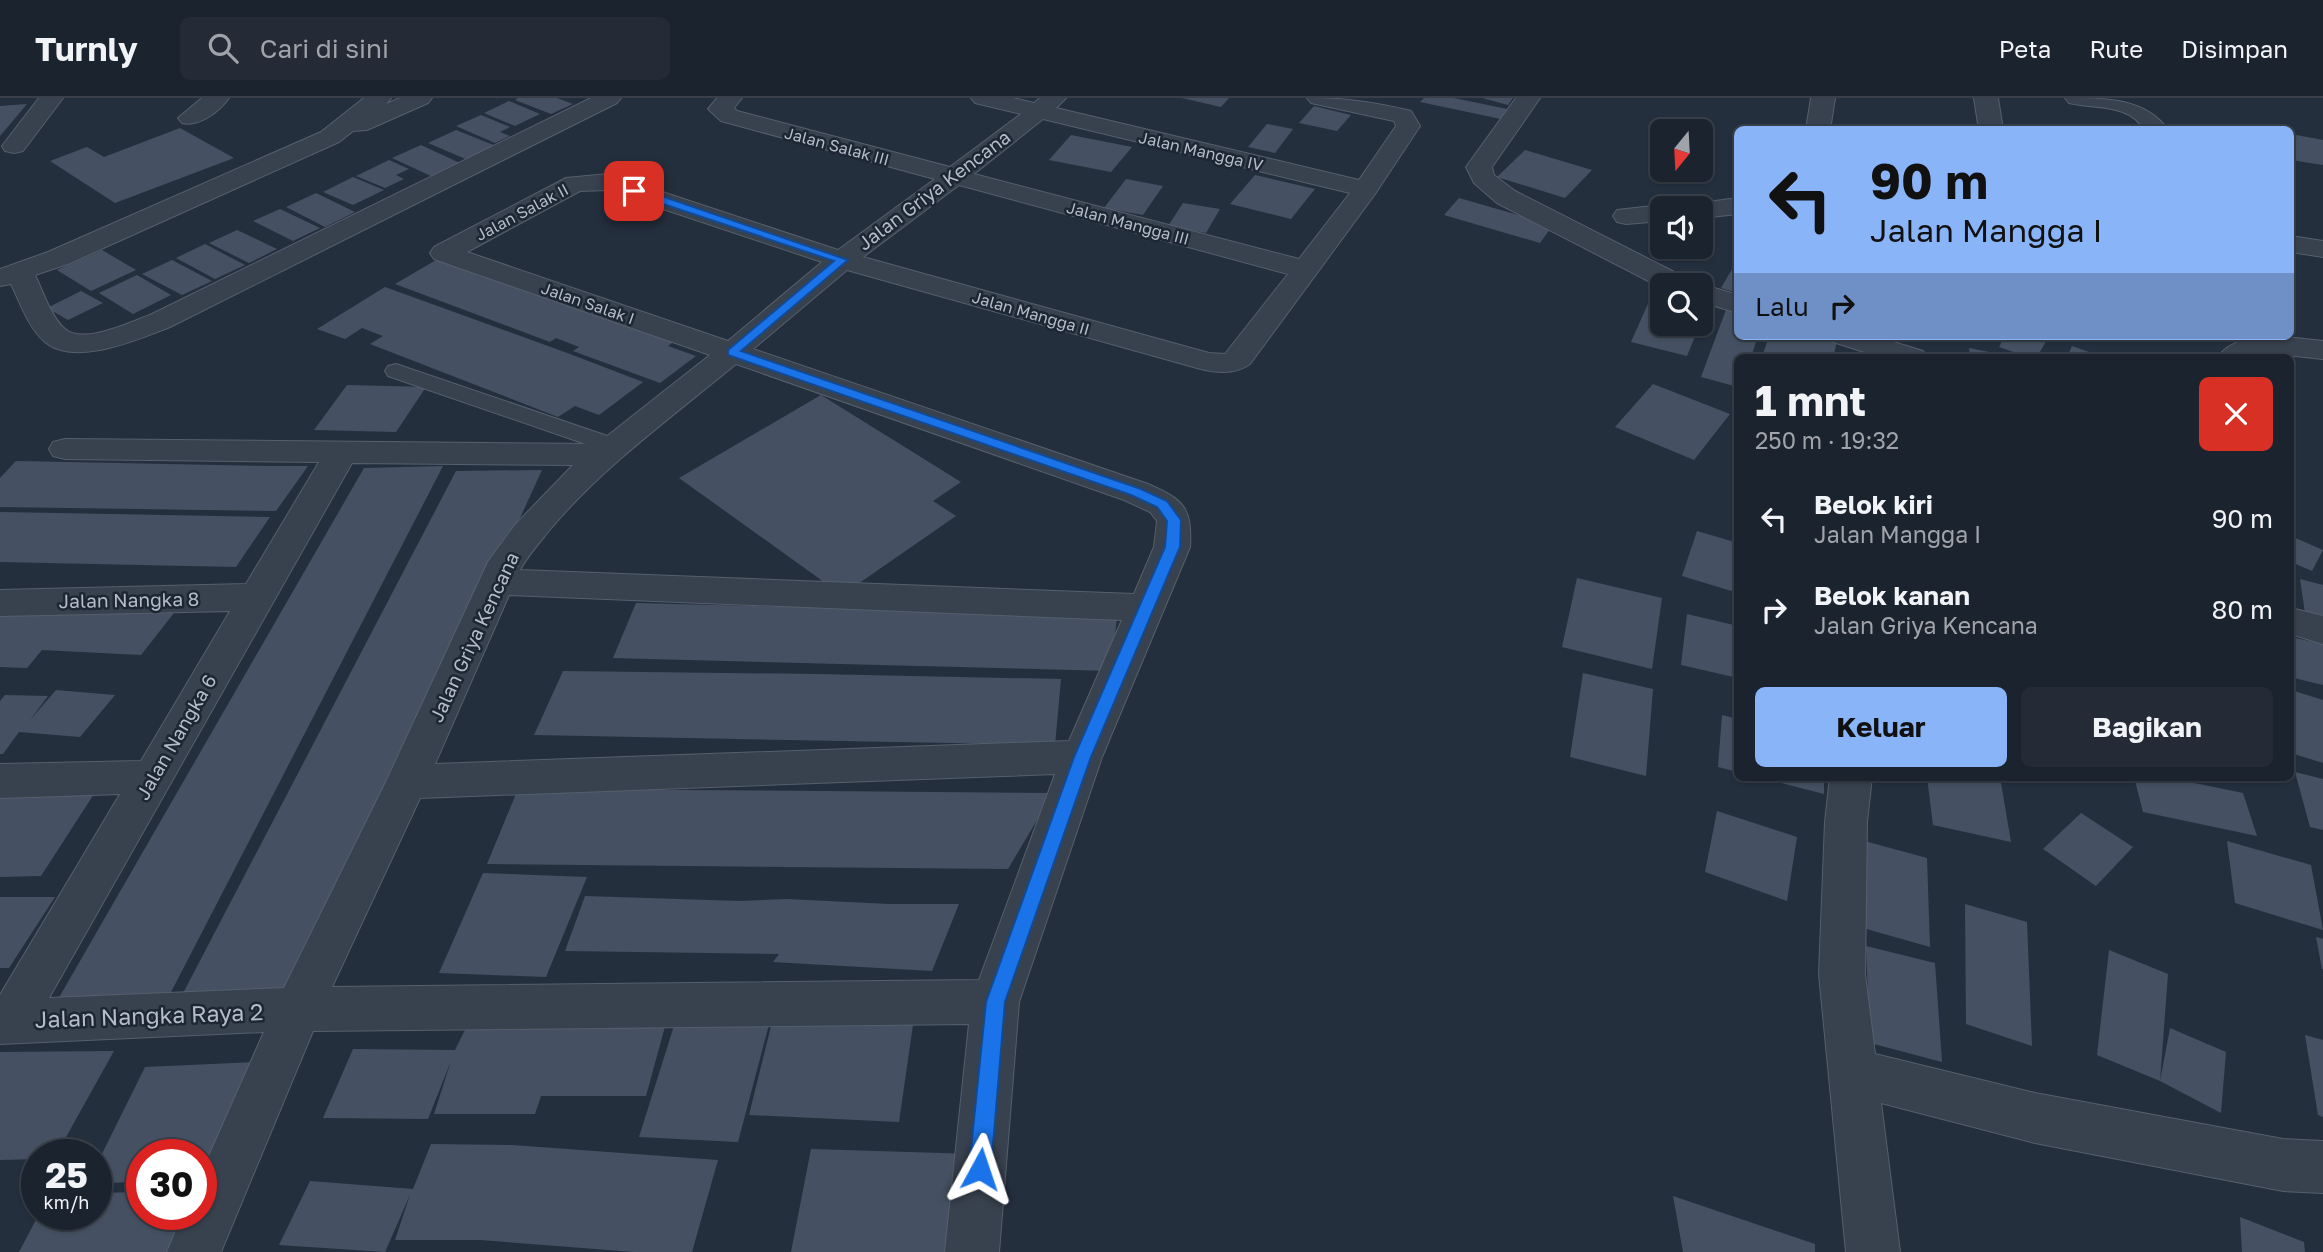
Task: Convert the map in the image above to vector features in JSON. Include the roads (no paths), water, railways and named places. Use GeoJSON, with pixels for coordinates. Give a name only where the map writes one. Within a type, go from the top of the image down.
{"type":"FeatureCollection","features":[{"type":"Feature","properties":{"kind":"street"},"geometry":{"type":"LineString","coordinates":[[5,152],[51,98]]}},
{"type":"Feature","properties":{"kind":"street"},"geometry":{"type":"LineString","coordinates":[[190,118],[218,98]]}},
{"type":"Feature","properties":{"kind":"street"},"geometry":{"type":"LineString","coordinates":[[330,137],[379,98]]}},
{"type":"Feature","properties":{"kind":"street"},"geometry":{"type":"LineString","coordinates":[[420,98],[9,275],[55,336],[68,343],[90,343],[124,335],[172,315],[609,98]]}},
{"type":"Feature","properties":{"kind":"street","name":"Jalan Mangga IV"},"geometry":{"type":"LineString","coordinates":[[983,98],[1045,105],[1366,190]]}},
{"type":"Feature","properties":{"kind":"street"},"geometry":{"type":"LineString","coordinates":[[1303,269],[1366,190],[1408,126],[1406,118],[1319,98]]}},
{"type":"Feature","properties":{"kind":"street"},"geometry":{"type":"LineString","coordinates":[[1528,98],[1479,167],[1483,178],[1506,197],[1655,273]]}},
{"type":"Feature","properties":{"kind":"street"},"geometry":{"type":"LineString","coordinates":[[1819,126],[1823,98]]}},
{"type":"Feature","properties":{"kind":"street"},"geometry":{"type":"LineString","coordinates":[[1986,98],[1990,126]]}},
{"type":"Feature","properties":{"kind":"street"},"geometry":{"type":"LineString","coordinates":[[2077,98],[2135,108],[2149,117],[2153,126]]}},
{"type":"Feature","properties":{"kind":"street","name":"Jalan Griya Kencana"},"geometry":{"type":"LineString","coordinates":[[194,1252],[298,1009],[407,782],[506,562],[542,514],[608,451],[842,260],[1045,105]]}},
{"type":"Feature","properties":{"kind":"street","name":"Jalan Salak III"},"geometry":{"type":"LineString","coordinates":[[727,106],[951,177]]}},
{"type":"Feature","properties":{"kind":"street","name":"Jalan Mangga III"},"geometry":{"type":"LineString","coordinates":[[951,177],[1303,269]]}},
{"type":"Feature","properties":{"kind":"street","name":"Jalan Salak II"},"geometry":{"type":"LineString","coordinates":[[444,253],[575,183],[591,181],[608,182],[842,260]]}},
{"type":"Feature","properties":{"kind":"street"},"geometry":{"type":"LineString","coordinates":[[1713,208],[1734,206]]}},
{"type":"Feature","properties":{"kind":"street"},"geometry":{"type":"LineString","coordinates":[[1626,216],[1650,214]]}},
{"type":"Feature","properties":{"kind":"street"},"geometry":{"type":"LineString","coordinates":[[2294,244],[2323,249]]}},
{"type":"Feature","properties":{"kind":"street","name":"Jalan Salak I"},"geometry":{"type":"LineString","coordinates":[[444,253],[1136,492],[1162,504],[1174,520],[1175,532],[1172,547],[1146,607]]}},
{"type":"Feature","properties":{"kind":"street","name":"Jalan Mangga II"},"geometry":{"type":"LineString","coordinates":[[842,260],[1221,364],[1232,363],[1240,358],[1303,269]]}},
{"type":"Feature","properties":{"kind":"street"},"geometry":{"type":"LineString","coordinates":[[1713,297],[1734,303]]}},
{"type":"Feature","properties":{"kind":"street"},"geometry":{"type":"LineString","coordinates":[[1856,340],[1902,354]]}},
{"type":"Feature","properties":{"kind":"street"},"geometry":{"type":"LineString","coordinates":[[2237,354],[2248,347],[2274,345],[2323,350]]}},
{"type":"Feature","properties":{"kind":"street"},"geometry":{"type":"LineString","coordinates":[[65,449],[608,451]]}},
{"type":"Feature","properties":{"kind":"street","name":"Jalan Nangka 6"},"geometry":{"type":"LineString","coordinates":[[5,1022],[342,452]]}},
{"type":"Feature","properties":{"kind":"street"},"geometry":{"type":"LineString","coordinates":[[497,582],[1146,607],[1082,757],[995,1002],[972,1252]]}},
{"type":"Feature","properties":{"kind":"street","name":"Jalan Nangka 8"},"geometry":{"type":"LineString","coordinates":[[0,603],[257,597]]}},
{"type":"Feature","properties":{"kind":"street"},"geometry":{"type":"LineString","coordinates":[[2294,622],[2323,630]]}},
{"type":"Feature","properties":{"kind":"street"},"geometry":{"type":"LineString","coordinates":[[407,782],[1082,757]]}},
{"type":"Feature","properties":{"kind":"street"},"geometry":{"type":"LineString","coordinates":[[0,781],[152,777]]}},
{"type":"Feature","properties":{"kind":"street"},"geometry":{"type":"LineString","coordinates":[[1851,781],[1846,822],[1842,974],[1873,1252]]}},
{"type":"Feature","properties":{"kind":"street","name":"Jalan Nangka Raya 2"},"geometry":{"type":"LineString","coordinates":[[5,1022],[298,1009],[995,1002]]}},
{"type":"Feature","properties":{"kind":"street"},"geometry":{"type":"LineString","coordinates":[[1853,1072],[2035,1118],[2283,1165],[2323,1167]]}},
{"type":"Feature","properties":{"kind":"lane"},"geometry":{"type":"LineString","coordinates":[[396,371],[608,451]]}}]}
